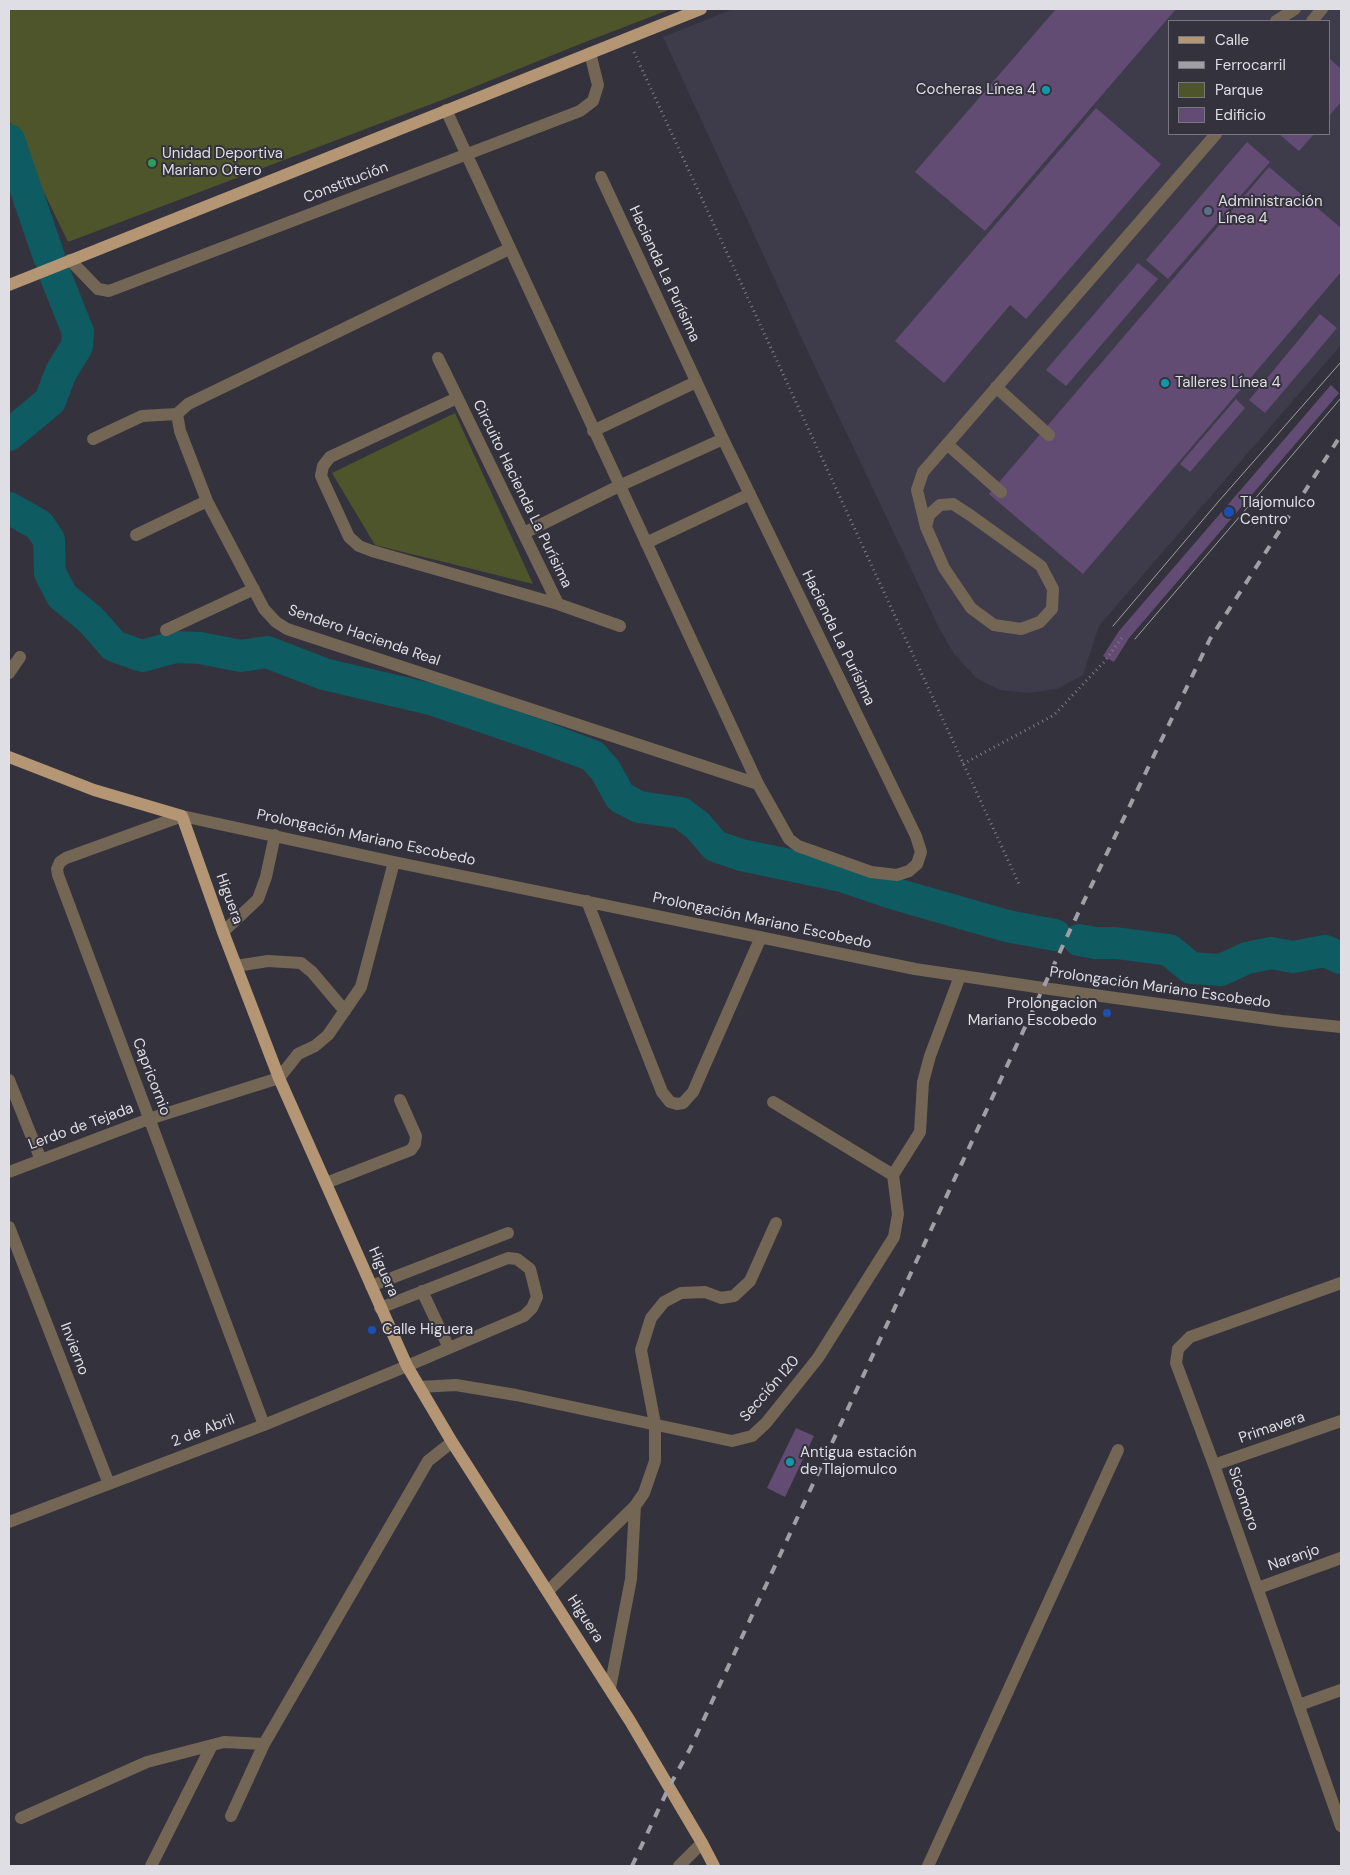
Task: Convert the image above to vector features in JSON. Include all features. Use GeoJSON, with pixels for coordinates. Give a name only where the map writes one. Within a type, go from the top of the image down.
{"type":"FeatureCollection","features":[{"type":"Feature","properties":{"kind":"main road","name":"Constitución"},"geometry":{"type":"LineString","coordinates":[[9,285],[701,9]]}},
{"type":"Feature","properties":{"kind":"main road"},"geometry":{"type":"LineString","coordinates":[[9,757],[94,790],[182,816]]}},
{"type":"Feature","properties":{"kind":"main road","name":"Higuera"},"geometry":{"type":"LineString","coordinates":[[182,816],[223,932],[280,1078],[407,1366],[452,1442],[610,1688],[714,1866]]}},
{"type":"Feature","properties":{"kind":"street"},"geometry":{"type":"LineString","coordinates":[[1278,20],[1295,9]]}},
{"type":"Feature","properties":{"kind":"street"},"geometry":{"type":"LineString","coordinates":[[1313,20],[1322,9]]}},
{"type":"Feature","properties":{"kind":"street","name":"Constitución"},"geometry":{"type":"LineString","coordinates":[[70,260],[98,289],[109,291],[580,111],[593,102],[598,85],[590,53]]}},
{"type":"Feature","properties":{"kind":"street"},"geometry":{"type":"LineString","coordinates":[[446,110],[465,155],[758,784]]}},
{"type":"Feature","properties":{"kind":"street"},"geometry":{"type":"LineString","coordinates":[[926,527],[929,515],[940,505],[953,504],[970,515],[1041,566],[1053,589],[1052,609],[1040,622],[1021,629],[994,625],[971,608],[944,568],[926,527],[917,490],[922,472],[1215,135]]}},
{"type":"Feature","properties":{"kind":"street","name":"Hacienda La Purísima"},"geometry":{"type":"LineString","coordinates":[[601,177],[723,439],[916,836],[920,852],[917,864],[909,871],[897,875],[871,872],[798,846],[788,839],[758,784]]}},
{"type":"Feature","properties":{"kind":"street"},"geometry":{"type":"LineString","coordinates":[[93,439],[142,416],[177,414],[188,404],[509,249]]}},
{"type":"Feature","properties":{"kind":"street","name":"Circuito Hacienda La Purísima"},"geometry":{"type":"LineString","coordinates":[[438,358],[558,604]]}},
{"type":"Feature","properties":{"kind":"street"},"geometry":{"type":"LineString","coordinates":[[593,431],[696,382]]}},
{"type":"Feature","properties":{"kind":"street"},"geometry":{"type":"LineString","coordinates":[[996,387],[1049,436]]}},
{"type":"Feature","properties":{"kind":"street","name":"Circuito Hacienda La Purísima"},"geometry":{"type":"LineString","coordinates":[[457,398],[330,457],[323,466],[321,476],[348,537],[358,546],[558,604],[620,626]]}},
{"type":"Feature","properties":{"kind":"street","name":"Sendero Hacienda Real"},"geometry":{"type":"LineString","coordinates":[[177,414],[185,448],[207,501],[264,609],[276,622],[287,630],[758,784]]}},
{"type":"Feature","properties":{"kind":"street"},"geometry":{"type":"LineString","coordinates":[[524,534],[619,486],[723,439]]}},
{"type":"Feature","properties":{"kind":"street"},"geometry":{"type":"LineString","coordinates":[[947,444],[1001,492]]}},
{"type":"Feature","properties":{"kind":"street"},"geometry":{"type":"LineString","coordinates":[[646,543],[750,494]]}},
{"type":"Feature","properties":{"kind":"street"},"geometry":{"type":"LineString","coordinates":[[136,536],[207,501]]}},
{"type":"Feature","properties":{"kind":"street"},"geometry":{"type":"LineString","coordinates":[[166,630],[254,590]]}},
{"type":"Feature","properties":{"kind":"street"},"geometry":{"type":"LineString","coordinates":[[9,672],[20,657]]}},
{"type":"Feature","properties":{"kind":"street","name":"Prolongación Mariano Escobedo"},"geometry":{"type":"LineString","coordinates":[[182,816],[394,862],[906,967],[960,976],[1341,1027]]}},
{"type":"Feature","properties":{"kind":"street","name":"Capricornio"},"geometry":{"type":"LineString","coordinates":[[182,816],[66,858],[60,862],[57,869],[264,1426]]}},
{"type":"Feature","properties":{"kind":"street"},"geometry":{"type":"LineString","coordinates":[[223,932],[258,899],[266,877],[275,835]]}},
{"type":"Feature","properties":{"kind":"street"},"geometry":{"type":"LineString","coordinates":[[280,1078],[298,1054],[315,1046],[328,1035],[361,987],[394,862]]}},
{"type":"Feature","properties":{"kind":"street"},"geometry":{"type":"LineString","coordinates":[[586,901],[662,1092],[670,1102],[677,1104],[684,1103],[693,1092],[761,937]]}},
{"type":"Feature","properties":{"kind":"street"},"geometry":{"type":"LineString","coordinates":[[236,966],[268,961],[301,963],[312,972],[345,1010]]}},
{"type":"Feature","properties":{"kind":"street"},"geometry":{"type":"LineString","coordinates":[[773,1102],[893,1175],[920,1132],[923,1082],[930,1056],[960,976]]}},
{"type":"Feature","properties":{"kind":"street","name":"Lerdo de Tejada"},"geometry":{"type":"LineString","coordinates":[[9,1172],[149,1119],[280,1078]]}},
{"type":"Feature","properties":{"kind":"street"},"geometry":{"type":"LineString","coordinates":[[9,1080],[41,1160]]}},
{"type":"Feature","properties":{"kind":"street"},"geometry":{"type":"LineString","coordinates":[[326,1183],[410,1150],[415,1144],[416,1136],[400,1100]]}},
{"type":"Feature","properties":{"kind":"street","name":"Sección I20"},"geometry":{"type":"LineString","coordinates":[[419,1387],[456,1385],[482,1389],[732,1441],[752,1436],[766,1423],[818,1358],[894,1237],[898,1214],[893,1175]]}},
{"type":"Feature","properties":{"kind":"street"},"geometry":{"type":"LineString","coordinates":[[548,1591],[635,1506],[644,1493],[655,1461],[655,1424],[641,1350],[651,1318],[664,1302],[681,1293],[705,1292],[720,1298],[734,1296],[750,1281],[776,1223]]}},
{"type":"Feature","properties":{"kind":"street","name":"Invierno"},"geometry":{"type":"LineString","coordinates":[[9,1227],[110,1484]]}},
{"type":"Feature","properties":{"kind":"street"},"geometry":{"type":"LineString","coordinates":[[371,1286],[508,1233]]}},
{"type":"Feature","properties":{"kind":"street","name":"2 de Abril"},"geometry":{"type":"LineString","coordinates":[[9,1522],[264,1426],[407,1366],[524,1316],[532,1308],[537,1297],[530,1269],[517,1259],[508,1258],[380,1308]]}},
{"type":"Feature","properties":{"kind":"street","name":"Sicomoro"},"geometry":{"type":"LineString","coordinates":[[1341,1283],[1190,1337],[1178,1349],[1176,1363],[1258,1588],[1341,1826]]}},
{"type":"Feature","properties":{"kind":"street"},"geometry":{"type":"LineString","coordinates":[[422,1291],[449,1348]]}},
{"type":"Feature","properties":{"kind":"street","name":"Primavera"},"geometry":{"type":"LineString","coordinates":[[1214,1465],[1341,1421]]}},
{"type":"Feature","properties":{"kind":"street"},"geometry":{"type":"LineString","coordinates":[[231,1816],[264,1744],[428,1461],[452,1442]]}},
{"type":"Feature","properties":{"kind":"street"},"geometry":{"type":"LineString","coordinates":[[928,1866],[1118,1450]]}},
{"type":"Feature","properties":{"kind":"street"},"geometry":{"type":"LineString","coordinates":[[610,1688],[631,1579],[635,1506]]}},
{"type":"Feature","properties":{"kind":"street","name":"Naranjo"},"geometry":{"type":"LineString","coordinates":[[1258,1588],[1341,1558]]}},
{"type":"Feature","properties":{"kind":"street"},"geometry":{"type":"LineString","coordinates":[[1299,1705],[1341,1690]]}},
{"type":"Feature","properties":{"kind":"street"},"geometry":{"type":"LineString","coordinates":[[21,1818],[146,1762],[224,1742],[264,1744]]}},
{"type":"Feature","properties":{"kind":"street"},"geometry":{"type":"LineString","coordinates":[[151,1866],[212,1745]]}},
{"type":"Feature","properties":{"kind":"street"},"geometry":{"type":"LineString","coordinates":[[679,1866],[702,1843]]}},
{"type":"Feature","properties":{"kind":"path"},"geometry":{"type":"LineString","coordinates":[[627,38],[1019,884]]}},
{"type":"Feature","properties":{"kind":"path"},"geometry":{"type":"LineString","coordinates":[[963,764],[1054,715],[1104,662],[1124,635]]}},
{"type":"Feature","properties":{"kind":"shaded area"},"geometry":{"type":"Polygon","coordinates":[[[733,9],[1341,9],[1341,345],[1099,626],[1083,675],[1057,689],[1028,693],[1000,690],[976,678],[954,654],[939,628],[808,352],[663,37],[733,9]]]}},
{"type":"Feature","properties":{"kind":"green space","name":"Unidad Deportiva Mariano Otero"},"geometry":{"type":"Polygon","coordinates":[[[9,9],[671,9],[442,100],[68,242],[9,120],[9,9]]]}},
{"type":"Feature","properties":{"kind":"green space"},"geometry":{"type":"Polygon","coordinates":[[[455,413],[533,584],[375,545],[332,473],[455,413]]]}},
{"type":"Feature","properties":{"kind":"building","name":"Cocheras Línea 4"},"geometry":{"type":"Polygon","coordinates":[[[1056,9],[1176,9],[985,231],[915,172],[1056,9]]]}},
{"type":"Feature","properties":{"kind":"building"},"geometry":{"type":"Polygon","coordinates":[[[1330,59],[1341,69],[1341,102],[1330,115],[1330,59]]]}},
{"type":"Feature","properties":{"kind":"building"},"geometry":{"type":"Polygon","coordinates":[[[1096,108],[1161,164],[1026,319],[1010,305],[944,383],[895,341],[1096,108]]]}},
{"type":"Feature","properties":{"kind":"building"},"geometry":{"type":"Polygon","coordinates":[[[1280,135],[1313,135],[1299,151],[1280,135]]]}},
{"type":"Feature","properties":{"kind":"building","name":"Administración Línea 4"},"geometry":{"type":"Polygon","coordinates":[[[1247,142],[1270,162],[1168,279],[1146,260],[1247,142]]]}},
{"type":"Feature","properties":{"kind":"building","name":"Talleres Línea 4"},"geometry":{"type":"Polygon","coordinates":[[[1269,167],[1341,228],[1341,272],[1083,574],[989,494],[1269,167]]]}},
{"type":"Feature","properties":{"kind":"building"},"geometry":{"type":"Polygon","coordinates":[[[1138,263],[1158,279],[1066,386],[1046,370],[1138,263]]]}},
{"type":"Feature","properties":{"kind":"building"},"geometry":{"type":"Polygon","coordinates":[[[1320,314],[1337,328],[1265,413],[1249,400],[1320,314]]]}},
{"type":"Feature","properties":{"kind":"building","name":"Tlajomulco Centro"},"geometry":{"type":"Polygon","coordinates":[[[1331,385],[1339,393],[1129,638],[1114,662],[1103,656],[1119,631],[1331,385]]]}},
{"type":"Feature","properties":{"kind":"building"},"geometry":{"type":"Polygon","coordinates":[[[1236,399],[1245,408],[1190,472],[1180,464],[1236,399]]]}},
{"type":"Feature","properties":{"kind":"building","name":"Antigua estación de Tlajomulco"},"geometry":{"type":"Polygon","coordinates":[[[796,1428],[814,1436],[785,1497],[767,1488],[796,1428]]]}},
{"type":"Feature","properties":{"kind":"waterway"},"geometry":{"type":"LineString","coordinates":[[9,140],[49,257]]}},
{"type":"Feature","properties":{"kind":"waterway"},"geometry":{"type":"LineString","coordinates":[[9,435],[50,401],[61,372],[77,346],[78,332],[56,277]]}},
{"type":"Feature","properties":{"kind":"waterway"},"geometry":{"type":"LineString","coordinates":[[9,508],[39,525],[49,540],[50,573],[62,596],[91,620],[114,646],[142,656],[175,647],[200,648],[241,656],[267,652],[324,674],[434,700],[593,756],[606,771],[620,797],[639,807],[681,813],[698,826],[715,846],[741,855],[842,876],[892,893],[1007,926],[1055,935]]}},
{"type":"Feature","properties":{"kind":"waterway"},"geometry":{"type":"LineString","coordinates":[[1079,940],[1169,950],[1191,968],[1221,970],[1247,958],[1271,953],[1293,957],[1325,951],[1341,958]]}},
{"type":"Feature","properties":{"kind":"tram line"},"geometry":{"type":"LineString","coordinates":[[1113,626],[1218,502],[1341,362]]}},
{"type":"Feature","properties":{"kind":"tram line"},"geometry":{"type":"LineString","coordinates":[[1135,639],[1341,398]]}},
{"type":"Feature","properties":{"kind":"railway"},"geometry":{"type":"LineString","coordinates":[[632,1866],[669,1787],[690,1749],[1071,928],[1210,639],[1341,435]]}},
{"type":"Feature","properties":{"kind":"place","name":"Cocheras Línea 4"},"geometry":{"type":"Point","coordinates":[1046,90]}},
{"type":"Feature","properties":{"kind":"place","name":"Unidad Deportiva Mariano Otero"},"geometry":{"type":"Point","coordinates":[152,163]}},
{"type":"Feature","properties":{"kind":"place","name":"Administración Línea 4"},"geometry":{"type":"Point","coordinates":[1208,211]}},
{"type":"Feature","properties":{"kind":"place","name":"Talleres Línea 4"},"geometry":{"type":"Point","coordinates":[1165,383]}},
{"type":"Feature","properties":{"kind":"place","name":"Tlajomulco Centro"},"geometry":{"type":"Point","coordinates":[1229,512]}},
{"type":"Feature","properties":{"kind":"place","name":"Prolongacion Mariano Escobedo"},"geometry":{"type":"Point","coordinates":[1107,1013]}},
{"type":"Feature","properties":{"kind":"place","name":"Calle Higuera"},"geometry":{"type":"Point","coordinates":[372,1330]}},
{"type":"Feature","properties":{"kind":"place","name":"Antigua estación de Tlajomulco"},"geometry":{"type":"Point","coordinates":[790,1462]}}]}
